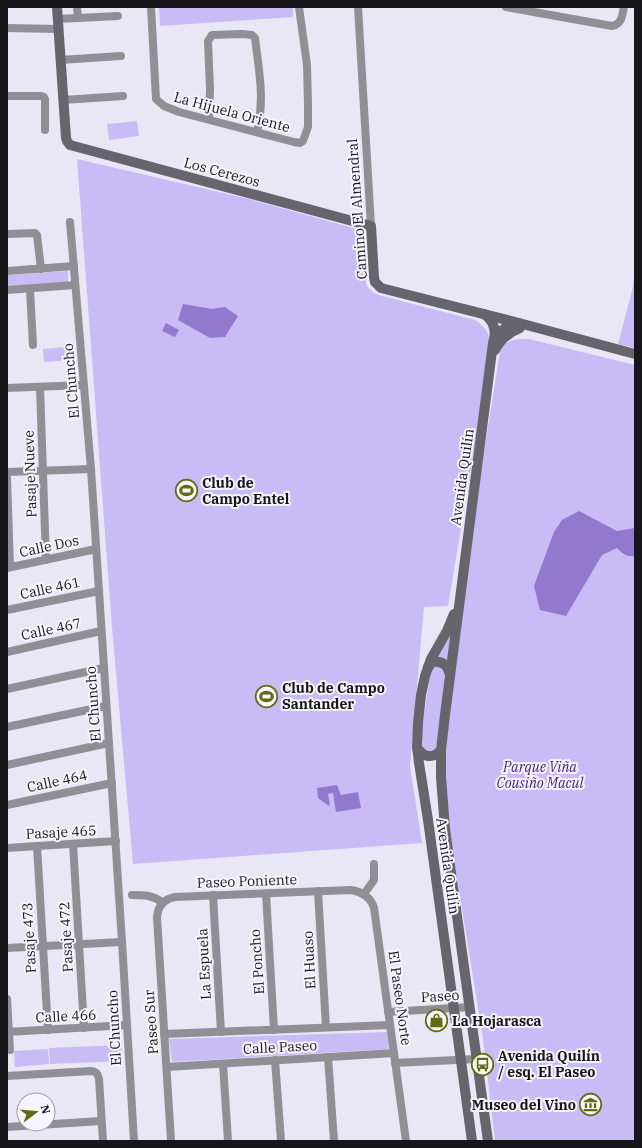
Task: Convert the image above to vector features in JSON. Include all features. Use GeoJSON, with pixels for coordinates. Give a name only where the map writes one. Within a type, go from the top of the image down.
{"type":"FeatureCollection","features":[{"type":"Feature","properties":{"kind":"main road"},"geometry":{"type":"LineString","coordinates":[[57,7],[63,100]]}},
{"type":"Feature","properties":{"kind":"main road","name":"Los Cerezos"},"geometry":{"type":"LineString","coordinates":[[63,100],[66,138],[67,142],[72,146],[371,226]]}},
{"type":"Feature","properties":{"kind":"main road","name":"Camino El Almendral"},"geometry":{"type":"LineString","coordinates":[[371,226],[374,277],[375,282],[378,285],[385,289],[519,323]]}},
{"type":"Feature","properties":{"kind":"main road","name":"Avenida Quilín"},"geometry":{"type":"LineString","coordinates":[[484,314],[501,334],[493,343],[450,675],[442,750],[441,777],[442,803],[488,1141]]}},
{"type":"Feature","properties":{"kind":"main road"},"geometry":{"type":"LineString","coordinates":[[497,318],[501,323],[501,334]]}},
{"type":"Feature","properties":{"kind":"main road"},"geometry":{"type":"LineString","coordinates":[[501,334],[511,325],[519,323],[635,354]]}},
{"type":"Feature","properties":{"kind":"main road"},"geometry":{"type":"LineString","coordinates":[[501,334],[509,333],[519,328],[537,328]]}},
{"type":"Feature","properties":{"kind":"main road","name":"Avenida Quilín"},"geometry":{"type":"LineString","coordinates":[[459,602],[447,631],[434,653],[428,667],[421,695],[418,723],[418,763],[428,820],[454,1008],[456,1061],[472,1141]]}},
{"type":"Feature","properties":{"kind":"main road"},"geometry":{"type":"LineString","coordinates":[[428,667],[433,662],[441,662],[447,667],[450,675]]}},
{"type":"Feature","properties":{"kind":"main road"},"geometry":{"type":"LineString","coordinates":[[418,747],[422,754],[430,756],[434,756],[442,750]]}},
{"type":"Feature","properties":{"kind":"street"},"geometry":{"type":"LineString","coordinates":[[77,7],[78,18]]}},
{"type":"Feature","properties":{"kind":"street","name":"La Hijuela Oriente"},"geometry":{"type":"LineString","coordinates":[[152,7],[156,99],[164,106],[179,112],[300,143],[303,141],[308,127],[308,104],[307,65],[299,7]]}},
{"type":"Feature","properties":{"kind":"street","name":"Camino El Almendral"},"geometry":{"type":"LineString","coordinates":[[358,7],[371,226]]}},
{"type":"Feature","properties":{"kind":"street"},"geometry":{"type":"LineString","coordinates":[[506,7],[550,11],[610,26],[614,26],[622,20],[624,7]]}},
{"type":"Feature","properties":{"kind":"street"},"geometry":{"type":"LineString","coordinates":[[7,28],[58,24],[78,18],[118,16]]}},
{"type":"Feature","properties":{"kind":"street"},"geometry":{"type":"LineString","coordinates":[[209,119],[210,88],[208,40],[212,36],[242,34],[252,35],[255,38],[262,93],[260,122],[257,132]]}},
{"type":"Feature","properties":{"kind":"street"},"geometry":{"type":"LineString","coordinates":[[60,60],[121,56]]}},
{"type":"Feature","properties":{"kind":"street"},"geometry":{"type":"LineString","coordinates":[[7,96],[44,97],[45,130]]}},
{"type":"Feature","properties":{"kind":"street"},"geometry":{"type":"LineString","coordinates":[[63,100],[123,96]]}},
{"type":"Feature","properties":{"kind":"street","name":"El Chuncho"},"geometry":{"type":"LineString","coordinates":[[70,222],[91,469],[134,1141]]}},
{"type":"Feature","properties":{"kind":"street"},"geometry":{"type":"LineString","coordinates":[[7,234],[35,233],[37,235],[41,269]]}},
{"type":"Feature","properties":{"kind":"street"},"geometry":{"type":"LineString","coordinates":[[7,271],[74,266]]}},
{"type":"Feature","properties":{"kind":"street"},"geometry":{"type":"LineString","coordinates":[[7,290],[76,285]]}},
{"type":"Feature","properties":{"kind":"street"},"geometry":{"type":"LineString","coordinates":[[30,289],[33,345]]}},
{"type":"Feature","properties":{"kind":"street"},"geometry":{"type":"LineString","coordinates":[[7,388],[84,385]]}},
{"type":"Feature","properties":{"kind":"street","name":"Pasaje Nueve"},"geometry":{"type":"LineString","coordinates":[[40,387],[46,560]]}},
{"type":"Feature","properties":{"kind":"street"},"geometry":{"type":"LineString","coordinates":[[7,472],[91,469]]}},
{"type":"Feature","properties":{"kind":"street"},"geometry":{"type":"LineString","coordinates":[[7,478],[8,568]]}},
{"type":"Feature","properties":{"kind":"street","name":"Calle Dos"},"geometry":{"type":"LineString","coordinates":[[8,568],[96,550]]}},
{"type":"Feature","properties":{"kind":"street","name":"Calle 461"},"geometry":{"type":"LineString","coordinates":[[7,610],[99,591]]}},
{"type":"Feature","properties":{"kind":"street","name":"Calle 467"},"geometry":{"type":"LineString","coordinates":[[7,652],[101,631]]}},
{"type":"Feature","properties":{"kind":"street"},"geometry":{"type":"LineString","coordinates":[[7,689],[104,668]]}},
{"type":"Feature","properties":{"kind":"street"},"geometry":{"type":"LineString","coordinates":[[7,727],[106,706]]}},
{"type":"Feature","properties":{"kind":"street"},"geometry":{"type":"LineString","coordinates":[[7,765],[109,743]]}},
{"type":"Feature","properties":{"kind":"street","name":"Calle 464"},"geometry":{"type":"LineString","coordinates":[[7,805],[112,783]]}},
{"type":"Feature","properties":{"kind":"street","name":"Pasaje 465"},"geometry":{"type":"LineString","coordinates":[[7,848],[116,841]]}},
{"type":"Feature","properties":{"kind":"street","name":"Pasaje 472"},"geometry":{"type":"LineString","coordinates":[[73,844],[84,1028]]}},
{"type":"Feature","properties":{"kind":"street","name":"Pasaje 473"},"geometry":{"type":"LineString","coordinates":[[37,846],[48,1030]]}},
{"type":"Feature","properties":{"kind":"street"},"geometry":{"type":"LineString","coordinates":[[364,894],[374,880],[374,864]]}},
{"type":"Feature","properties":{"kind":"street","name":"Paseo Poniente"},"geometry":{"type":"LineString","coordinates":[[163,902],[175,897],[351,890],[364,894]]}},
{"type":"Feature","properties":{"kind":"street","name":"El Huaso"},"geometry":{"type":"LineString","coordinates":[[318,892],[326,1028]]}},
{"type":"Feature","properties":{"kind":"street","name":"El Poncho"},"geometry":{"type":"LineString","coordinates":[[266,894],[274,1030]]}},
{"type":"Feature","properties":{"kind":"street","name":"El Paseo Norte"},"geometry":{"type":"LineString","coordinates":[[364,894],[371,900],[374,908],[406,1141]]}},
{"type":"Feature","properties":{"kind":"street"},"geometry":{"type":"LineString","coordinates":[[132,895],[151,896],[163,902]]}},
{"type":"Feature","properties":{"kind":"street","name":"La Espuela"},"geometry":{"type":"LineString","coordinates":[[213,896],[221,1032]]}},
{"type":"Feature","properties":{"kind":"street","name":"Paseo Sur"},"geometry":{"type":"LineString","coordinates":[[163,902],[158,909],[156,917],[171,1141]]}},
{"type":"Feature","properties":{"kind":"street"},"geometry":{"type":"LineString","coordinates":[[7,948],[122,942]]}},
{"type":"Feature","properties":{"kind":"street"},"geometry":{"type":"LineString","coordinates":[[7,999],[10,1050]]}},
{"type":"Feature","properties":{"kind":"street","name":"Paseo"},"geometry":{"type":"LineString","coordinates":[[388,1012],[470,1007]]}},
{"type":"Feature","properties":{"kind":"street","name":"Calle 466"},"geometry":{"type":"LineString","coordinates":[[8,1032],[127,1025]]}},
{"type":"Feature","properties":{"kind":"street","name":"Calle Paseo"},"geometry":{"type":"LineString","coordinates":[[164,1034],[390,1025]]}},
{"type":"Feature","properties":{"kind":"street","name":"Calle Paseo"},"geometry":{"type":"LineString","coordinates":[[167,1067],[394,1053]]}},
{"type":"Feature","properties":{"kind":"street"},"geometry":{"type":"LineString","coordinates":[[328,1057],[334,1141]]}},
{"type":"Feature","properties":{"kind":"street"},"geometry":{"type":"LineString","coordinates":[[396,1066],[476,1059]]}},
{"type":"Feature","properties":{"kind":"street"},"geometry":{"type":"LineString","coordinates":[[275,1060],[281,1141]]}},
{"type":"Feature","properties":{"kind":"street"},"geometry":{"type":"LineString","coordinates":[[223,1064],[228,1141]]}},
{"type":"Feature","properties":{"kind":"street"},"geometry":{"type":"LineString","coordinates":[[7,1076],[91,1071],[96,1073],[99,1079],[103,1141]]}},
{"type":"Feature","properties":{"kind":"street"},"geometry":{"type":"LineString","coordinates":[[7,1127],[101,1121]]}},
{"type":"Feature","properties":{"kind":"green space"},"geometry":{"type":"Polygon","coordinates":[[[159,7],[293,7],[293,17],[160,26],[159,7]]]}},
{"type":"Feature","properties":{"kind":"green space"},"geometry":{"type":"Polygon","coordinates":[[[137,121],[139,136],[109,140],[107,124],[137,121]]]}},
{"type":"Feature","properties":{"kind":"green space"},"geometry":{"type":"Polygon","coordinates":[[[77,159],[249,199],[364,231],[366,284],[372,292],[382,296],[475,320],[487,332],[491,349],[448,606],[424,607],[410,766],[422,843],[133,864],[112,627],[77,159]]]}},
{"type":"Feature","properties":{"kind":"green space"},"geometry":{"type":"Polygon","coordinates":[[[635,266],[635,348],[618,344],[633,287],[635,266]]]}},
{"type":"Feature","properties":{"kind":"green space"},"geometry":{"type":"Polygon","coordinates":[[[68,271],[68,282],[7,286],[7,275],[68,271]]]}},
{"type":"Feature","properties":{"kind":"green space","name":"Parque Viña Cousiño Macul"},"geometry":{"type":"Polygon","coordinates":[[[529,339],[635,365],[635,1141],[495,1141],[483,1039],[452,847],[444,789],[447,733],[481,470],[500,352],[507,343],[512,340],[529,339]]]}},
{"type":"Feature","properties":{"kind":"green space"},"geometry":{"type":"Polygon","coordinates":[[[67,347],[69,360],[44,362],[43,349],[67,347]]]}},
{"type":"Feature","properties":{"kind":"green space"},"geometry":{"type":"Polygon","coordinates":[[[451,634],[447,662],[436,659],[451,634]]]}},
{"type":"Feature","properties":{"kind":"green space"},"geometry":{"type":"Polygon","coordinates":[[[439,665],[447,673],[436,750],[429,751],[423,747],[422,729],[431,671],[439,665]]]}},
{"type":"Feature","properties":{"kind":"green space"},"geometry":{"type":"Polygon","coordinates":[[[387,1032],[389,1049],[172,1062],[169,1039],[387,1032]]]}},
{"type":"Feature","properties":{"kind":"green space"},"geometry":{"type":"Polygon","coordinates":[[[121,1045],[122,1061],[50,1064],[49,1048],[121,1045]]]}},
{"type":"Feature","properties":{"kind":"green space"},"geometry":{"type":"Polygon","coordinates":[[[48,1049],[49,1064],[15,1067],[14,1051],[48,1049]]]}},
{"type":"Feature","properties":{"kind":"shaded area"},"geometry":{"type":"Polygon","coordinates":[[[183,304],[212,309],[225,307],[238,316],[225,337],[210,338],[178,320],[183,304]]]}},
{"type":"Feature","properties":{"kind":"shaded area"},"geometry":{"type":"Polygon","coordinates":[[[166,323],[179,330],[175,337],[162,331],[166,323]]]}},
{"type":"Feature","properties":{"kind":"shaded area"},"geometry":{"type":"Polygon","coordinates":[[[579,511],[617,531],[635,528],[635,556],[625,555],[617,548],[602,555],[566,616],[540,610],[534,586],[554,532],[562,520],[579,511]]]}},
{"type":"Feature","properties":{"kind":"shaded area"},"geometry":{"type":"Polygon","coordinates":[[[337,785],[341,795],[358,792],[361,808],[336,812],[333,793],[328,794],[329,806],[318,798],[317,788],[337,785]]]}},
{"type":"Feature","properties":{"kind":"place","name":"Club de Campo Entel"},"geometry":{"type":"Point","coordinates":[186,491]}},
{"type":"Feature","properties":{"kind":"place","name":"Club de Campo Santander"},"geometry":{"type":"Point","coordinates":[267,696]}},
{"type":"Feature","properties":{"kind":"place","name":"La Hojarasca"},"geometry":{"type":"Point","coordinates":[436,1021]}},
{"type":"Feature","properties":{"kind":"place","name":"Avenida Quilín / esq. El Paseo"},"geometry":{"type":"Point","coordinates":[482,1064]}},
{"type":"Feature","properties":{"kind":"place","name":"Museo del Vino"},"geometry":{"type":"Point","coordinates":[591,1105]}}]}
